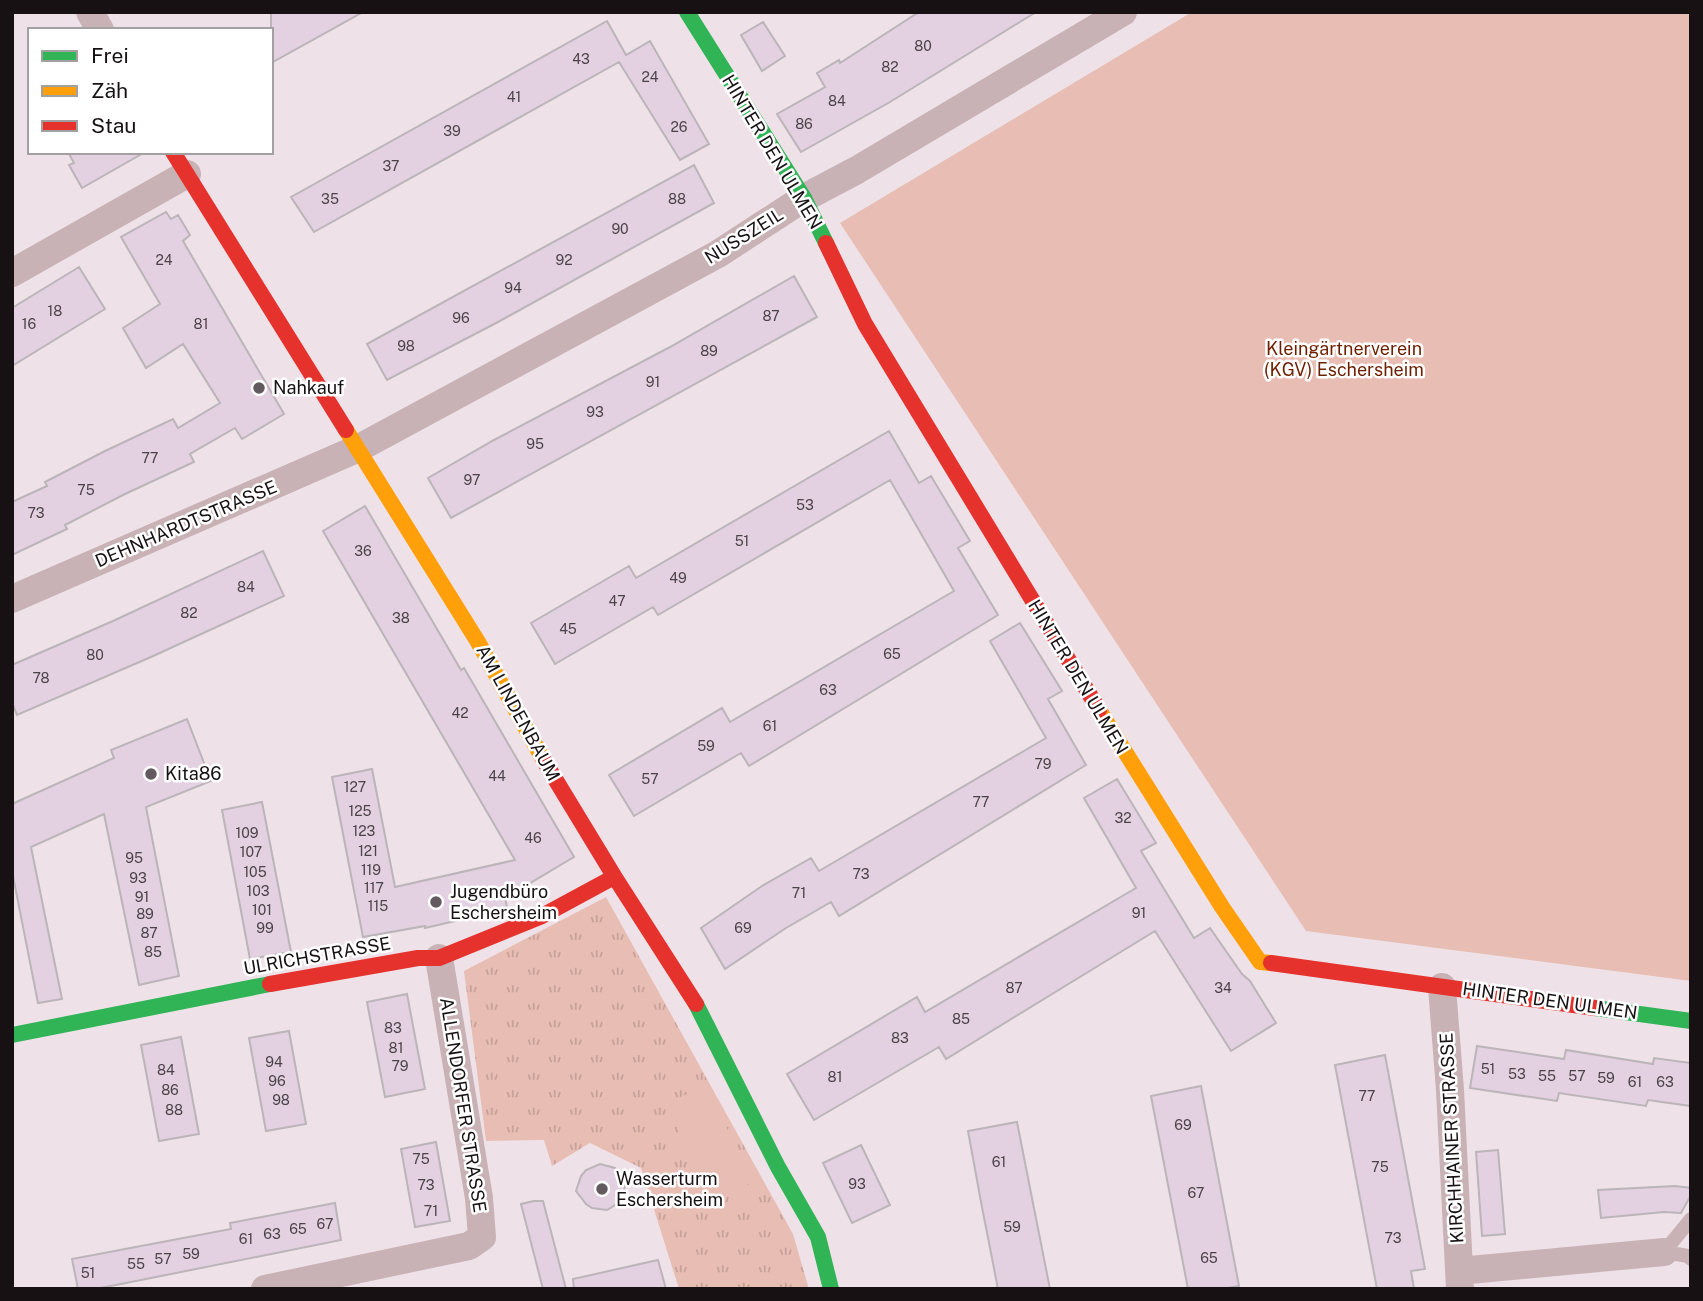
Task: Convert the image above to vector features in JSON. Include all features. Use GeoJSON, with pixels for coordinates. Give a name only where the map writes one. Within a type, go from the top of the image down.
{"type":"FeatureCollection","features":[{"type":"Feature","properties":{"kind":"street"},"geometry":{"type":"LineString","coordinates":[[90,12],[99,28]]}},
{"type":"Feature","properties":{"kind":"street","name":"HINTER DEN ULMEN"},"geometry":{"type":"LineString","coordinates":[[687,12],[804,198],[865,324],[1125,754],[1222,908],[1260,962],[1691,1021]]}},
{"type":"Feature","properties":{"kind":"street","name":"NUSSZEIL"},"geometry":{"type":"LineString","coordinates":[[359,448],[718,254],[804,198],[857,170],[1122,12]]}},
{"type":"Feature","properties":{"kind":"street"},"geometry":{"type":"LineString","coordinates":[[12,273],[180,163]]}},
{"type":"Feature","properties":{"kind":"street","name":"AM LINDENBAUM"},"geometry":{"type":"LineString","coordinates":[[180,163],[478,642],[523,726],[614,877],[695,1002],[778,1167],[818,1237],[831,1289]]}},
{"type":"Feature","properties":{"kind":"street","name":"DEHNHARDTSTRASSE"},"geometry":{"type":"LineString","coordinates":[[12,599],[359,448]]}},
{"type":"Feature","properties":{"kind":"street","name":"ULRICHSTRASSE"},"geometry":{"type":"LineString","coordinates":[[12,1035],[303,977],[418,958],[439,958],[542,916],[614,877]]}},
{"type":"Feature","properties":{"kind":"street","name":"ALLENDORFER STRASSE"},"geometry":{"type":"LineString","coordinates":[[265,1289],[469,1246],[482,1237],[479,1198],[439,958]]}},
{"type":"Feature","properties":{"kind":"street","name":"KIRCHHAINER STRASSE"},"geometry":{"type":"LineString","coordinates":[[1442,987],[1460,1280]]}},
{"type":"Feature","properties":{"kind":"street"},"geometry":{"type":"LineString","coordinates":[[1460,1280],[1664,1252]]}},
{"type":"Feature","properties":{"kind":"lane"},"geometry":{"type":"LineString","coordinates":[[1691,1219],[1664,1252],[1688,1256],[1691,1259]]}},
{"type":"Feature","properties":{"kind":"green space","name":"Kleingärtnerverein (KGV) Eschersheim"},"geometry":{"type":"Polygon","coordinates":[[[1192,12],[1691,12],[1691,981],[1306,931],[840,223],[1192,12]]]}},
{"type":"Feature","properties":{"kind":"green space"},"geometry":{"type":"Polygon","coordinates":[[[606,897],[793,1234],[809,1289],[679,1289],[641,1168],[590,1143],[552,1166],[544,1140],[486,1141],[464,971],[606,897]]]}},
{"type":"Feature","properties":{"kind":"green space"},"geometry":{"type":"Polygon","coordinates":[[[705,1087],[755,1181],[701,1205],[670,1101],[705,1087]]]}},
{"type":"Feature","properties":{"kind":"building"},"geometry":{"type":"Polygon","coordinates":[[[271,12],[363,12],[273,62],[271,12]]]}},
{"type":"Feature","properties":{"kind":"building"},"geometry":{"type":"Polygon","coordinates":[[[919,12],[1036,12],[890,102],[801,152],[777,114],[825,87],[817,73],[839,60],[840,63],[919,12]]]}},
{"type":"Feature","properties":{"kind":"building"},"geometry":{"type":"Polygon","coordinates":[[[607,21],[626,55],[650,41],[709,144],[680,160],[619,62],[314,232],[291,197],[607,21]]]}},
{"type":"Feature","properties":{"kind":"building"},"geometry":{"type":"Polygon","coordinates":[[[763,22],[785,56],[762,71],[741,35],[763,22]]]}},
{"type":"Feature","properties":{"kind":"building"},"geometry":{"type":"Polygon","coordinates":[[[69,154],[142,154],[82,188],[69,165],[74,163],[69,154]]]}},
{"type":"Feature","properties":{"kind":"building"},"geometry":{"type":"Polygon","coordinates":[[[694,165],[714,203],[387,380],[367,344],[694,165]]]}},
{"type":"Feature","properties":{"kind":"building"},"geometry":{"type":"Polygon","coordinates":[[[166,212],[171,219],[178,215],[190,235],[183,241],[284,414],[242,439],[235,428],[190,454],[194,462],[125,494],[65,525],[67,529],[12,555],[12,502],[47,486],[45,482],[105,451],[173,419],[178,428],[220,403],[183,344],[146,368],[123,328],[160,304],[121,237],[166,212]]]}},
{"type":"Feature","properties":{"kind":"building"},"geometry":{"type":"Polygon","coordinates":[[[79,267],[105,309],[12,366],[12,308],[79,267]]]}},
{"type":"Feature","properties":{"kind":"building"},"geometry":{"type":"Polygon","coordinates":[[[794,276],[817,317],[451,518],[428,478],[670,347],[794,276]]]}},
{"type":"Feature","properties":{"kind":"building"},"geometry":{"type":"Polygon","coordinates":[[[889,431],[919,483],[931,476],[970,541],[958,548],[998,615],[749,766],[741,753],[634,816],[609,775],[722,708],[730,722],[954,591],[890,480],[658,615],[653,607],[555,664],[531,623],[629,566],[636,578],[889,431]]]}},
{"type":"Feature","properties":{"kind":"building"},"geometry":{"type":"Polygon","coordinates":[[[365,506],[461,670],[464,668],[574,857],[505,898],[507,907],[425,928],[363,937],[332,777],[372,769],[395,887],[515,860],[323,531],[365,506]]]}},
{"type":"Feature","properties":{"kind":"building"},"geometry":{"type":"Polygon","coordinates":[[[263,551],[284,596],[17,715],[12,703],[12,665],[263,551]]]}},
{"type":"Feature","properties":{"kind":"building"},"geometry":{"type":"Polygon","coordinates":[[[1020,623],[1062,691],[1048,699],[1086,765],[839,916],[831,902],[725,969],[701,928],[762,886],[811,858],[819,871],[1046,738],[990,641],[1020,623]]]}},
{"type":"Feature","properties":{"kind":"building"},"geometry":{"type":"Polygon","coordinates":[[[187,719],[211,781],[146,807],[179,976],[139,985],[104,814],[31,847],[62,999],[38,1003],[12,871],[12,804],[114,758],[111,750],[187,719]]]}},
{"type":"Feature","properties":{"kind":"building"},"geometry":{"type":"Polygon","coordinates":[[[1117,779],[1156,843],[1141,851],[1194,938],[1210,928],[1242,974],[1250,981],[1276,1023],[1231,1051],[1155,931],[946,1059],[939,1047],[814,1120],[787,1074],[917,997],[925,1012],[1136,888],[1084,798],[1117,779]]]}},
{"type":"Feature","properties":{"kind":"building"},"geometry":{"type":"Polygon","coordinates":[[[262,802],[291,952],[250,959],[222,810],[262,802]]]}},
{"type":"Feature","properties":{"kind":"building"},"geometry":{"type":"Polygon","coordinates":[[[407,994],[425,1089],[385,1097],[367,1002],[407,994]]]}},
{"type":"Feature","properties":{"kind":"building"},"geometry":{"type":"Polygon","coordinates":[[[289,1031],[306,1124],[266,1131],[249,1038],[289,1031]]]}},
{"type":"Feature","properties":{"kind":"building"},"geometry":{"type":"Polygon","coordinates":[[[181,1037],[199,1134],[159,1141],[141,1045],[181,1037]]]}},
{"type":"Feature","properties":{"kind":"building"},"geometry":{"type":"Polygon","coordinates":[[[1477,1046],[1564,1059],[1566,1050],[1653,1064],[1654,1058],[1691,1063],[1691,1106],[1648,1100],[1646,1106],[1559,1093],[1557,1101],[1470,1088],[1477,1046]]]}},
{"type":"Feature","properties":{"kind":"building"},"geometry":{"type":"Polygon","coordinates":[[[1385,1055],[1425,1269],[1411,1271],[1414,1289],[1377,1289],[1335,1065],[1385,1055]]]}},
{"type":"Feature","properties":{"kind":"building"},"geometry":{"type":"Polygon","coordinates":[[[1201,1086],[1239,1286],[1222,1289],[1188,1289],[1151,1096],[1201,1086]]]}},
{"type":"Feature","properties":{"kind":"building"},"geometry":{"type":"Polygon","coordinates":[[[1017,1122],[1050,1289],[998,1289],[968,1131],[1017,1122]]]}},
{"type":"Feature","properties":{"kind":"building"},"geometry":{"type":"Polygon","coordinates":[[[436,1142],[450,1221],[415,1227],[401,1149],[436,1142]]]}},
{"type":"Feature","properties":{"kind":"building"},"geometry":{"type":"Polygon","coordinates":[[[861,1145],[890,1205],[852,1223],[823,1163],[861,1145]]]}},
{"type":"Feature","properties":{"kind":"building"},"geometry":{"type":"Polygon","coordinates":[[[1498,1150],[1505,1234],[1482,1236],[1476,1152],[1498,1150]]]}},
{"type":"Feature","properties":{"kind":"building","name":"Wasserturm Eschersheim"},"geometry":{"type":"Polygon","coordinates":[[[600,1164],[615,1168],[624,1178],[625,1187],[620,1202],[607,1210],[592,1208],[576,1191],[586,1170],[600,1164]]]}},
{"type":"Feature","properties":{"kind":"building"},"geometry":{"type":"Polygon","coordinates":[[[1675,1186],[1691,1188],[1691,1195],[1681,1213],[1601,1218],[1598,1190],[1675,1186]]]}},
{"type":"Feature","properties":{"kind":"building"},"geometry":{"type":"Polygon","coordinates":[[[543,1201],[566,1289],[543,1289],[521,1204],[543,1201]]]}},
{"type":"Feature","properties":{"kind":"building"},"geometry":{"type":"Polygon","coordinates":[[[335,1203],[341,1240],[95,1289],[78,1289],[72,1259],[231,1229],[230,1223],[335,1203]]]}},
{"type":"Feature","properties":{"kind":"building"},"geometry":{"type":"Polygon","coordinates":[[[658,1260],[666,1289],[574,1289],[573,1279],[658,1260]]]}},
{"type":"Feature","properties":{"kind":"traffic: fast"},"geometry":{"type":"LineString","coordinates":[[687,12],[804,198],[826,243]]}},
{"type":"Feature","properties":{"kind":"traffic: fast"},"geometry":{"type":"LineString","coordinates":[[12,1035],[270,984]]}},
{"type":"Feature","properties":{"kind":"traffic: fast"},"geometry":{"type":"LineString","coordinates":[[696,1004],[778,1167],[818,1237],[831,1289]]}},
{"type":"Feature","properties":{"kind":"traffic: fast"},"geometry":{"type":"LineString","coordinates":[[1595,1008],[1691,1021]]}},
{"type":"Feature","properties":{"kind":"traffic: slow"},"geometry":{"type":"LineString","coordinates":[[346,430],[478,642],[543,759]]}},
{"type":"Feature","properties":{"kind":"traffic: slow"},"geometry":{"type":"LineString","coordinates":[[1099,710],[1222,907],[1260,962],[1271,963]]}},
{"type":"Feature","properties":{"kind":"traffic: jam"},"geometry":{"type":"LineString","coordinates":[[174,154],[346,430]]}},
{"type":"Feature","properties":{"kind":"traffic: jam"},"geometry":{"type":"LineString","coordinates":[[826,243],[865,324],[1099,710]]}},
{"type":"Feature","properties":{"kind":"traffic: jam"},"geometry":{"type":"LineString","coordinates":[[543,759],[696,1004]]}},
{"type":"Feature","properties":{"kind":"traffic: jam"},"geometry":{"type":"LineString","coordinates":[[270,984],[418,958],[439,958],[542,916],[614,877]]}},
{"type":"Feature","properties":{"kind":"traffic: jam"},"geometry":{"type":"LineString","coordinates":[[1271,963],[1595,1008]]}},
{"type":"Feature","properties":{"kind":"place","name":"Nahkauf"},"geometry":{"type":"Point","coordinates":[259,388]}},
{"type":"Feature","properties":{"kind":"place","name":"Kita86"},"geometry":{"type":"Point","coordinates":[151,774]}},
{"type":"Feature","properties":{"kind":"place","name":"Jugendbüro Eschersheim"},"geometry":{"type":"Point","coordinates":[436,902]}},
{"type":"Feature","properties":{"kind":"place","name":"Wasserturm Eschersheim"},"geometry":{"type":"Point","coordinates":[602,1189]}}]}
